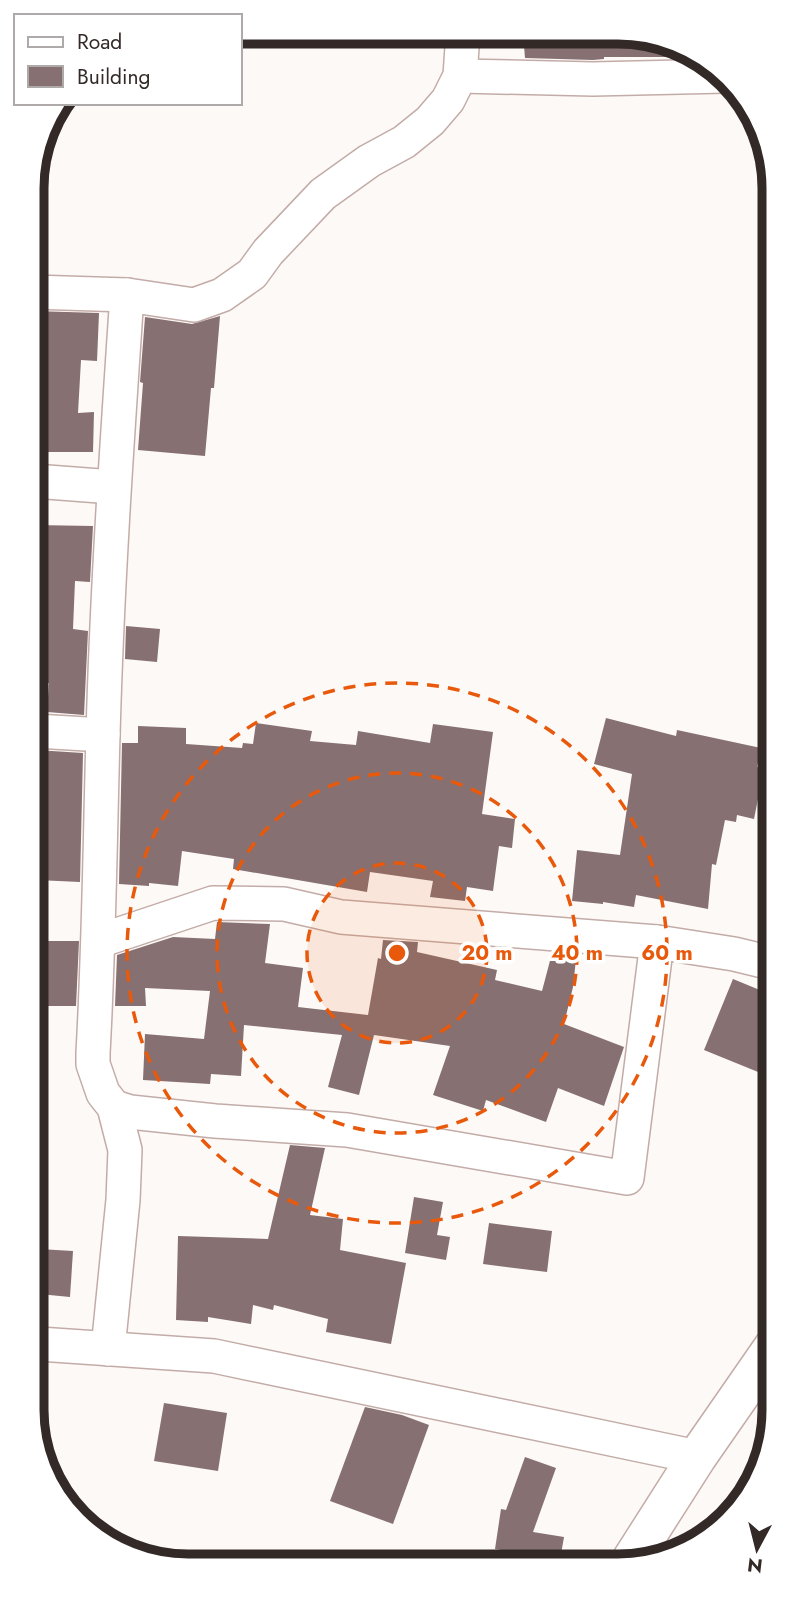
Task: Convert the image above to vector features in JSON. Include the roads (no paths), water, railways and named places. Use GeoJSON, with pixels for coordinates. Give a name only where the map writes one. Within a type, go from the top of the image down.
{"type":"FeatureCollection","features":[{"type":"Feature","properties":{"kind":"street"},"geometry":{"type":"LineString","coordinates":[[44,292],[127,295],[194,305],[222,295],[252,274],[268,252],[323,194],[369,161],[404,142],[430,121],[448,100],[460,76],[462,44]]}},
{"type":"Feature","properties":{"kind":"street"},"geometry":{"type":"LineString","coordinates":[[460,76],[593,79],[703,72]]}},
{"type":"Feature","properties":{"kind":"street"},"geometry":{"type":"LineString","coordinates":[[108,1349],[123,1200],[125,1150],[114,1107],[103,1093],[93,1064],[113,487],[127,295]]}},
{"type":"Feature","properties":{"kind":"street"},"geometry":{"type":"LineString","coordinates":[[44,482],[113,487]]}},
{"type":"Feature","properties":{"kind":"street"},"geometry":{"type":"LineString","coordinates":[[44,731],[103,735]]}},
{"type":"Feature","properties":{"kind":"street"},"geometry":{"type":"LineString","coordinates":[[99,942],[213,903],[284,904],[341,917],[657,942],[762,961]]}},
{"type":"Feature","properties":{"kind":"street"},"geometry":{"type":"LineString","coordinates":[[114,1107],[130,1112],[203,1120],[347,1130],[627,1178],[657,942]]}},
{"type":"Feature","properties":{"kind":"street"},"geometry":{"type":"LineString","coordinates":[[44,1344],[214,1356],[697,1457]]}},
{"type":"Feature","properties":{"kind":"street"},"geometry":{"type":"LineString","coordinates":[[636,1553],[697,1457],[762,1363]]}}]}
